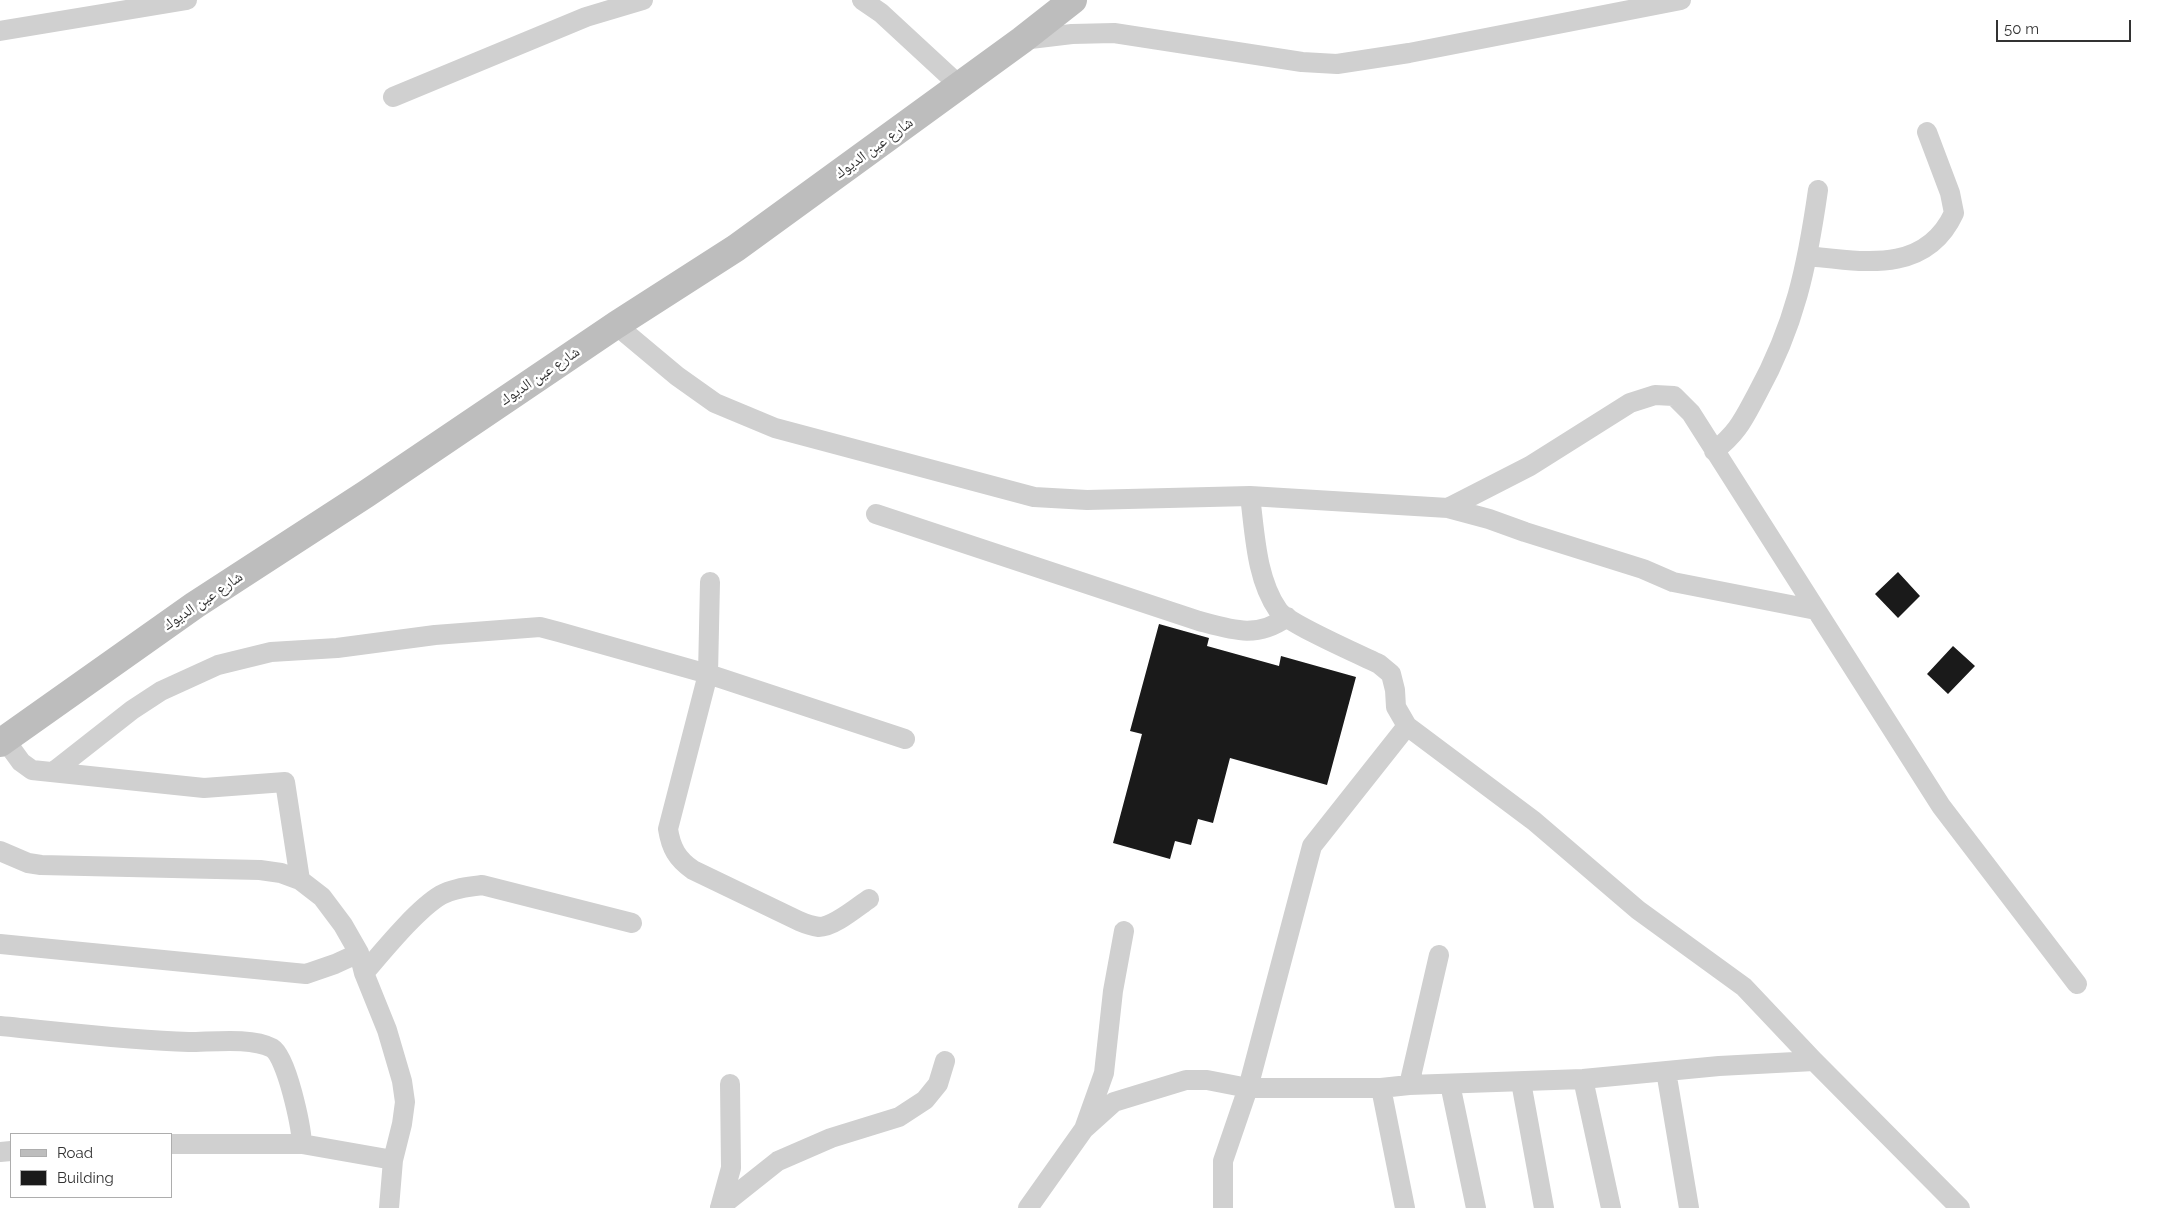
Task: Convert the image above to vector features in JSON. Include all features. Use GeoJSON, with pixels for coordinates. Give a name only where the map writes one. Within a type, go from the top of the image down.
{"type":"FeatureCollection","features":[{"type":"Feature","properties":{"kind":"main road","name":"شارع عين الديوك"},"geometry":{"type":"LineString","coordinates":[[3,742],[195,605],[366,494],[616,325],[736,248],[960,86],[1073,0]]}},
{"type":"Feature","properties":{"kind":"street"},"geometry":{"type":"LineString","coordinates":[[0,31],[187,0]]}},
{"type":"Feature","properties":{"kind":"street"},"geometry":{"type":"LineString","coordinates":[[392,98],[586,17],[643,0]]}},
{"type":"Feature","properties":{"kind":"street"},"geometry":{"type":"LineString","coordinates":[[862,0],[881,13],[960,86]]}},
{"type":"Feature","properties":{"kind":"street"},"geometry":{"type":"LineString","coordinates":[[1022,40],[1072,34],[1114,33],[1302,62],[1337,64],[1408,53],[1681,0]]}},
{"type":"Feature","properties":{"kind":"street"},"geometry":{"type":"LineString","coordinates":[[1808,256],[1869,262],[1891,260],[1912,255],[1928,248],[1940,236],[1954,213],[1950,194],[1927,132]]}},
{"type":"Feature","properties":{"kind":"street"},"geometry":{"type":"LineString","coordinates":[[1714,451],[1731,438],[1769,373],[1786,334],[1808,256],[1818,190]]}},
{"type":"Feature","properties":{"kind":"street"},"geometry":{"type":"LineString","coordinates":[[616,325],[677,376],[715,403],[775,428],[1034,497],[1088,500],[1250,496],[1448,508],[1644,569],[1673,582],[1699,589],[1816,610]]}},
{"type":"Feature","properties":{"kind":"street"},"geometry":{"type":"LineString","coordinates":[[1448,508],[1530,466],[1630,403],[1655,395],[1674,396],[1691,413],[1941,806],[2077,984]]}},
{"type":"Feature","properties":{"kind":"street"},"geometry":{"type":"LineString","coordinates":[[1250,496],[1262,575],[1279,612],[1379,664],[1391,674],[1395,690],[1396,707],[1407,726],[1534,821],[1638,910],[1744,987],[1960,1208]]}},
{"type":"Feature","properties":{"kind":"street"},"geometry":{"type":"LineString","coordinates":[[876,514],[1222,627],[1254,631],[1274,627],[1287,617]]}},
{"type":"Feature","properties":{"kind":"street"},"geometry":{"type":"LineString","coordinates":[[710,582],[708,674],[668,829],[674,853],[682,863],[693,870],[799,922],[811,925],[821,927],[831,924],[869,898]]}},
{"type":"Feature","properties":{"kind":"street"},"geometry":{"type":"LineString","coordinates":[[53,772],[132,710],[162,691],[218,666],[271,652],[337,648],[435,635],[540,628],[708,674],[905,739]]}},
{"type":"Feature","properties":{"kind":"street"},"geometry":{"type":"LineString","coordinates":[[1222,1208],[1223,1161],[1248,1088],[1312,846],[1407,726]]}},
{"type":"Feature","properties":{"kind":"street"},"geometry":{"type":"LineString","coordinates":[[3,742],[21,762],[32,770],[204,788],[286,782],[300,880]]}},
{"type":"Feature","properties":{"kind":"street"},"geometry":{"type":"LineString","coordinates":[[0,851],[28,863],[41,865],[260,870],[281,873],[300,880],[322,896],[343,925],[359,952],[364,973],[387,1030],[402,1081],[405,1102],[402,1124],[393,1160],[389,1208]]}},
{"type":"Feature","properties":{"kind":"street"},"geometry":{"type":"LineString","coordinates":[[364,973],[426,907],[441,894],[460,888],[482,885],[632,923]]}},
{"type":"Feature","properties":{"kind":"street"},"geometry":{"type":"LineString","coordinates":[[1084,1129],[1104,1073],[1113,991],[1124,932]]}},
{"type":"Feature","properties":{"kind":"street"},"geometry":{"type":"LineString","coordinates":[[0,944],[306,974],[335,964],[359,952]]}},
{"type":"Feature","properties":{"kind":"street"},"geometry":{"type":"LineString","coordinates":[[1409,1085],[1440,955]]}},
{"type":"Feature","properties":{"kind":"street"},"geometry":{"type":"LineString","coordinates":[[0,1026],[189,1042],[224,1041],[261,1044],[274,1049],[281,1060],[300,1123],[302,1144]]}},
{"type":"Feature","properties":{"kind":"street"},"geometry":{"type":"LineString","coordinates":[[1028,1208],[1084,1129],[1114,1102],[1186,1080],[1208,1080],[1248,1088],[1381,1088],[1409,1085],[1583,1079],[1719,1066],[1814,1060]]}},
{"type":"Feature","properties":{"kind":"street"},"geometry":{"type":"LineString","coordinates":[[720,1208],[778,1161],[831,1138],[899,1117],[925,1100],[938,1084],[945,1061]]}},
{"type":"Feature","properties":{"kind":"street"},"geometry":{"type":"LineString","coordinates":[[1666,1071],[1689,1208]]}},
{"type":"Feature","properties":{"kind":"street"},"geometry":{"type":"LineString","coordinates":[[1583,1079],[1611,1208]]}},
{"type":"Feature","properties":{"kind":"street"},"geometry":{"type":"LineString","coordinates":[[1521,1082],[1544,1208]]}},
{"type":"Feature","properties":{"kind":"street"},"geometry":{"type":"LineString","coordinates":[[720,1208],[730,1168],[730,1084]]}},
{"type":"Feature","properties":{"kind":"street"},"geometry":{"type":"LineString","coordinates":[[1450,1084],[1476,1208]]}},
{"type":"Feature","properties":{"kind":"street"},"geometry":{"type":"LineString","coordinates":[[1381,1088],[1406,1208]]}},
{"type":"Feature","properties":{"kind":"street"},"geometry":{"type":"LineString","coordinates":[[172,1144],[302,1144],[393,1160]]}},
{"type":"Feature","properties":{"kind":"building"},"geometry":{"type":"Polygon","coordinates":[[[1898,572],[1920,596],[1898,618],[1875,594],[1898,572]]]}},
{"type":"Feature","properties":{"kind":"building"},"geometry":{"type":"Polygon","coordinates":[[[1159,624],[1209,638],[1207,646],[1279,666],[1281,656],[1356,677],[1327,785],[1230,758],[1213,823],[1198,819],[1191,845],[1175,841],[1170,859],[1113,843],[1142,734],[1130,731],[1159,624]]]}},
{"type":"Feature","properties":{"kind":"building"},"geometry":{"type":"Polygon","coordinates":[[[1953,646],[1975,666],[1948,694],[1927,674],[1953,646]]]}}]}
